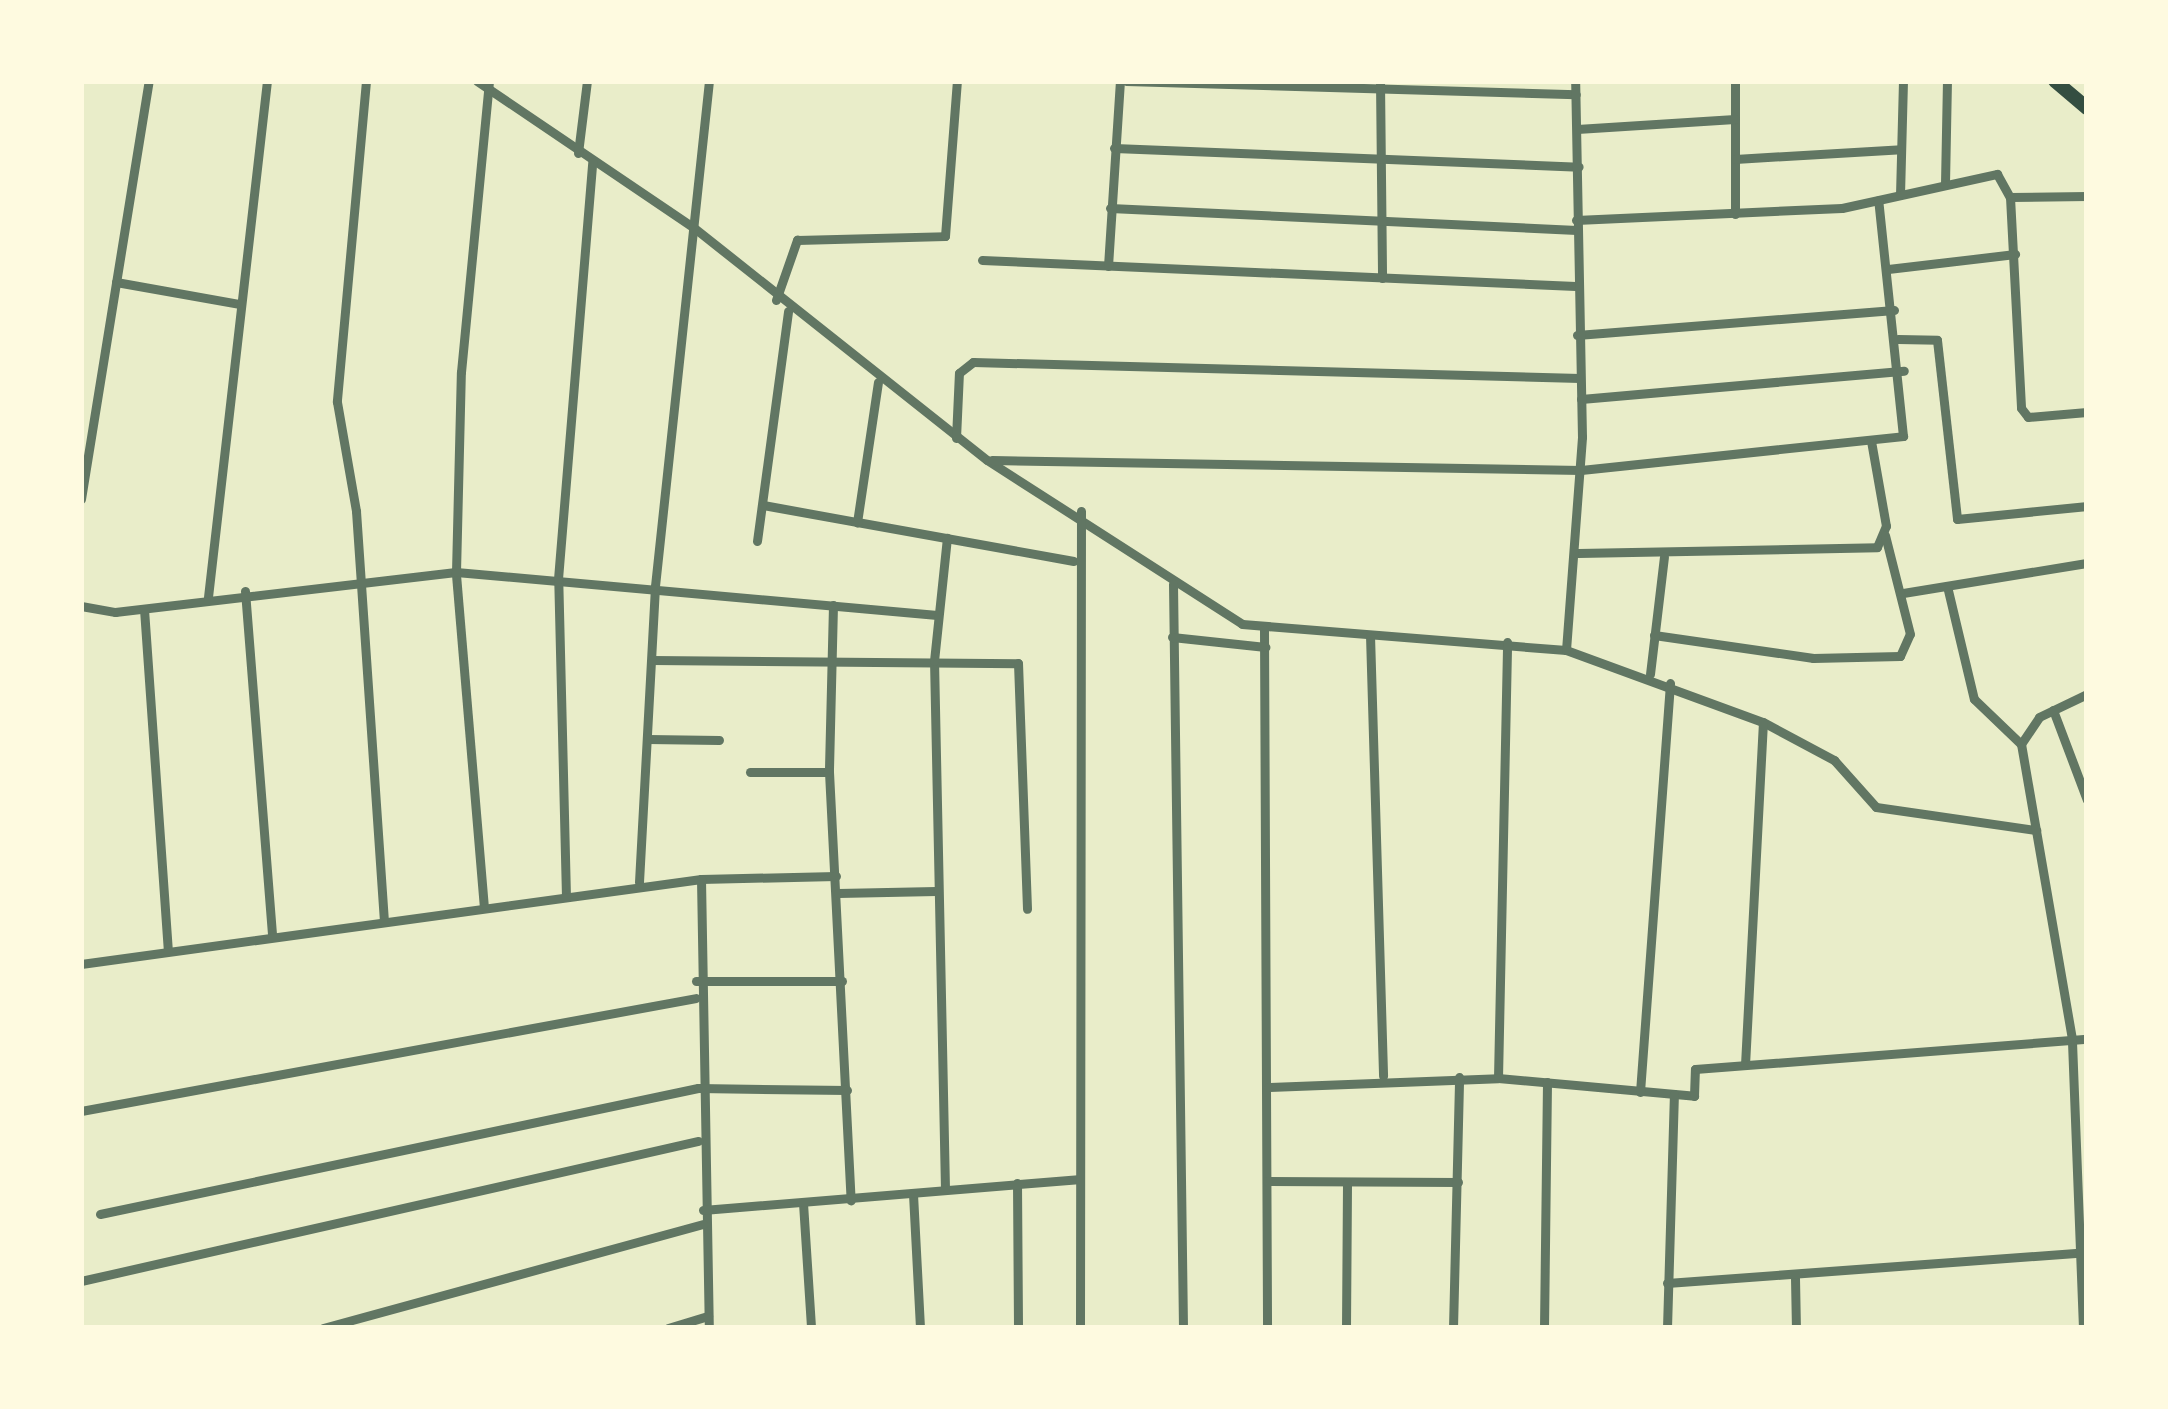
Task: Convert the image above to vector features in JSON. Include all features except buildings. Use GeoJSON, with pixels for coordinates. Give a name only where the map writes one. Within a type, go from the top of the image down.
{"type":"FeatureCollection","features":[{"type":"Feature","properties":{"kind":"main road"},"geometry":{"type":"LineString","coordinates":[[2055,81],[2087,108]]}},
{"type":"Feature","properties":{"kind":"street"},"geometry":{"type":"LineString","coordinates":[[81,499],[149,81]]}},
{"type":"Feature","properties":{"kind":"street"},"geometry":{"type":"LineString","coordinates":[[208,597],[267,81]]}},
{"type":"Feature","properties":{"kind":"street"},"geometry":{"type":"LineString","coordinates":[[366,81],[337,402],[360,576],[384,920]]}},
{"type":"Feature","properties":{"kind":"street"},"geometry":{"type":"LineString","coordinates":[[477,81],[693,227],[878,382],[987,460],[1081,511],[1173,584],[1264,630],[1507,642],[1566,650],[1650,674],[1762,722],[1834,760],[1876,807],[2036,830]]}},
{"type":"Feature","properties":{"kind":"street"},"geometry":{"type":"LineString","coordinates":[[578,153],[587,81]]}},
{"type":"Feature","properties":{"kind":"street"},"geometry":{"type":"LineString","coordinates":[[639,882],[655,586],[709,81]]}},
{"type":"Feature","properties":{"kind":"street"},"geometry":{"type":"LineString","coordinates":[[776,300],[797,240],[945,236],[957,81]]}},
{"type":"Feature","properties":{"kind":"street"},"geometry":{"type":"LineString","coordinates":[[1108,266],[1123,81],[1576,94]]}},
{"type":"Feature","properties":{"kind":"street"},"geometry":{"type":"LineString","coordinates":[[1566,650],[1579,553],[1581,470],[1575,286],[1576,81]]}},
{"type":"Feature","properties":{"kind":"street"},"geometry":{"type":"LineString","coordinates":[[1735,81],[1735,214]]}},
{"type":"Feature","properties":{"kind":"street"},"geometry":{"type":"LineString","coordinates":[[1900,195],[1903,81]]}},
{"type":"Feature","properties":{"kind":"street"},"geometry":{"type":"LineString","coordinates":[[1945,184],[1947,81]]}},
{"type":"Feature","properties":{"kind":"street"},"geometry":{"type":"LineString","coordinates":[[484,908],[456,572],[461,372],[488,85]]}},
{"type":"Feature","properties":{"kind":"street"},"geometry":{"type":"LineString","coordinates":[[1380,86],[1382,278]]}},
{"type":"Feature","properties":{"kind":"street"},"geometry":{"type":"LineString","coordinates":[[1577,129],[1735,119]]}},
{"type":"Feature","properties":{"kind":"street"},"geometry":{"type":"LineString","coordinates":[[1114,148],[1579,167]]}},
{"type":"Feature","properties":{"kind":"street"},"geometry":{"type":"LineString","coordinates":[[1735,159],[1901,149]]}},
{"type":"Feature","properties":{"kind":"street"},"geometry":{"type":"LineString","coordinates":[[566,897],[558,579],[592,162]]}},
{"type":"Feature","properties":{"kind":"street"},"geometry":{"type":"LineString","coordinates":[[1110,208],[1576,225],[1878,200],[1996,174],[2010,197],[2023,413],[2087,412]]}},
{"type":"Feature","properties":{"kind":"street"},"geometry":{"type":"LineString","coordinates":[[2010,197],[2087,196]]}},
{"type":"Feature","properties":{"kind":"street"},"geometry":{"type":"LineString","coordinates":[[987,460],[1581,470],[1871,441],[1907,433],[1904,371],[1878,200]]}},
{"type":"Feature","properties":{"kind":"street"},"geometry":{"type":"LineString","coordinates":[[1888,269],[2015,254]]}},
{"type":"Feature","properties":{"kind":"street"},"geometry":{"type":"LineString","coordinates":[[982,260],[1575,286]]}},
{"type":"Feature","properties":{"kind":"street"},"geometry":{"type":"LineString","coordinates":[[116,282],[240,304]]}},
{"type":"Feature","properties":{"kind":"street"},"geometry":{"type":"LineString","coordinates":[[757,541],[788,310]]}},
{"type":"Feature","properties":{"kind":"street"},"geometry":{"type":"LineString","coordinates":[[1577,335],[1894,310]]}},
{"type":"Feature","properties":{"kind":"street"},"geometry":{"type":"LineString","coordinates":[[1898,339],[1937,340],[1957,519],[2087,506]]}},
{"type":"Feature","properties":{"kind":"street"},"geometry":{"type":"LineString","coordinates":[[956,438],[962,367],[1111,363],[1580,378]]}},
{"type":"Feature","properties":{"kind":"street"},"geometry":{"type":"LineString","coordinates":[[1581,400],[1904,371]]}},
{"type":"Feature","properties":{"kind":"street"},"geometry":{"type":"LineString","coordinates":[[856,522],[878,382]]}},
{"type":"Feature","properties":{"kind":"street"},"geometry":{"type":"LineString","coordinates":[[1654,634],[1894,658],[1909,646],[1903,593],[1885,535],[1871,441]]}},
{"type":"Feature","properties":{"kind":"street"},"geometry":{"type":"LineString","coordinates":[[763,505],[1074,561]]}},
{"type":"Feature","properties":{"kind":"street"},"geometry":{"type":"LineString","coordinates":[[1080,1328],[1074,561],[1081,511]]}},
{"type":"Feature","properties":{"kind":"street"},"geometry":{"type":"LineString","coordinates":[[1579,553],[1664,557],[1868,550],[1885,535]]}},
{"type":"Feature","properties":{"kind":"street"},"geometry":{"type":"LineString","coordinates":[[945,1189],[935,892],[934,661],[947,538]]}},
{"type":"Feature","properties":{"kind":"street"},"geometry":{"type":"LineString","coordinates":[[1650,674],[1664,557]]}},
{"type":"Feature","properties":{"kind":"street"},"geometry":{"type":"LineString","coordinates":[[1903,593],[2087,563]]}},
{"type":"Feature","properties":{"kind":"street"},"geometry":{"type":"LineString","coordinates":[[81,606],[144,609],[360,576],[456,572],[655,586],[937,615]]}},
{"type":"Feature","properties":{"kind":"street"},"geometry":{"type":"LineString","coordinates":[[1173,584],[1183,1328]]}},
{"type":"Feature","properties":{"kind":"street"},"geometry":{"type":"LineString","coordinates":[[1948,586],[1974,699],[2020,745],[2036,830],[2072,1039],[2083,1328]]}},
{"type":"Feature","properties":{"kind":"street"},"geometry":{"type":"LineString","coordinates":[[244,591],[272,935]]}},
{"type":"Feature","properties":{"kind":"street"},"geometry":{"type":"LineString","coordinates":[[832,605],[829,772],[850,1200]]}},
{"type":"Feature","properties":{"kind":"street"},"geometry":{"type":"LineString","coordinates":[[144,609],[168,951]]}},
{"type":"Feature","properties":{"kind":"street"},"geometry":{"type":"LineString","coordinates":[[1264,630],[1268,1328]]}},
{"type":"Feature","properties":{"kind":"street"},"geometry":{"type":"LineString","coordinates":[[1370,634],[1383,1076]]}},
{"type":"Feature","properties":{"kind":"street"},"geometry":{"type":"LineString","coordinates":[[1172,637],[1265,647]]}},
{"type":"Feature","properties":{"kind":"street"},"geometry":{"type":"LineString","coordinates":[[1498,1078],[1507,642]]}},
{"type":"Feature","properties":{"kind":"street"},"geometry":{"type":"LineString","coordinates":[[652,660],[1010,659],[1024,688],[1028,909]]}},
{"type":"Feature","properties":{"kind":"street"},"geometry":{"type":"LineString","coordinates":[[1640,1092],[1670,682]]}},
{"type":"Feature","properties":{"kind":"street"},"geometry":{"type":"LineString","coordinates":[[2020,745],[2054,710],[2087,694]]}},
{"type":"Feature","properties":{"kind":"street"},"geometry":{"type":"LineString","coordinates":[[2054,710],[2087,800]]}},
{"type":"Feature","properties":{"kind":"street"},"geometry":{"type":"LineString","coordinates":[[1745,1065],[1762,722]]}},
{"type":"Feature","properties":{"kind":"street"},"geometry":{"type":"LineString","coordinates":[[647,739],[719,740]]}},
{"type":"Feature","properties":{"kind":"street"},"geometry":{"type":"LineString","coordinates":[[2074,760],[2087,755]]}},
{"type":"Feature","properties":{"kind":"street"},"geometry":{"type":"LineString","coordinates":[[750,772],[829,772]]}},
{"type":"Feature","properties":{"kind":"street"},"geometry":{"type":"LineString","coordinates":[[81,964],[566,897],[639,882],[836,875]]}},
{"type":"Feature","properties":{"kind":"street"},"geometry":{"type":"LineString","coordinates":[[701,879],[696,981],[698,1141],[709,1328]]}},
{"type":"Feature","properties":{"kind":"street"},"geometry":{"type":"LineString","coordinates":[[838,893],[935,892]]}},
{"type":"Feature","properties":{"kind":"street"},"geometry":{"type":"LineString","coordinates":[[696,981],[842,981]]}},
{"type":"Feature","properties":{"kind":"street"},"geometry":{"type":"LineString","coordinates":[[81,1111],[696,998]]}},
{"type":"Feature","properties":{"kind":"street"},"geometry":{"type":"LineString","coordinates":[[1268,1087],[1383,1076],[1459,1077],[1694,1096],[1695,1069],[2087,1039]]}},
{"type":"Feature","properties":{"kind":"street"},"geometry":{"type":"LineString","coordinates":[[1454,1328],[1459,1077]]}},
{"type":"Feature","properties":{"kind":"street"},"geometry":{"type":"LineString","coordinates":[[1544,1328],[1547,1082]]}},
{"type":"Feature","properties":{"kind":"street"},"geometry":{"type":"LineString","coordinates":[[100,1214],[698,1088],[847,1090]]}},
{"type":"Feature","properties":{"kind":"street"},"geometry":{"type":"LineString","coordinates":[[1667,1328],[1674,1094]]}},
{"type":"Feature","properties":{"kind":"street"},"geometry":{"type":"LineString","coordinates":[[81,1281],[698,1141]]}},
{"type":"Feature","properties":{"kind":"street"},"geometry":{"type":"LineString","coordinates":[[703,1210],[1078,1179]]}},
{"type":"Feature","properties":{"kind":"street"},"geometry":{"type":"LineString","coordinates":[[1267,1181],[1458,1182]]}},
{"type":"Feature","properties":{"kind":"street"},"geometry":{"type":"LineString","coordinates":[[1346,1328],[1348,1182]]}},
{"type":"Feature","properties":{"kind":"street"},"geometry":{"type":"LineString","coordinates":[[1017,1183],[1018,1328]]}},
{"type":"Feature","properties":{"kind":"street"},"geometry":{"type":"LineString","coordinates":[[914,1194],[920,1328]]}},
{"type":"Feature","properties":{"kind":"street"},"geometry":{"type":"LineString","coordinates":[[803,1203],[811,1328]]}},
{"type":"Feature","properties":{"kind":"street"},"geometry":{"type":"LineString","coordinates":[[323,1328],[703,1224]]}},
{"type":"Feature","properties":{"kind":"street"},"geometry":{"type":"LineString","coordinates":[[1667,1283],[1795,1278],[2080,1252]]}},
{"type":"Feature","properties":{"kind":"street"},"geometry":{"type":"LineString","coordinates":[[1795,1278],[1796,1328]]}},
{"type":"Feature","properties":{"kind":"street"},"geometry":{"type":"LineString","coordinates":[[668,1328],[708,1316]]}}]}
